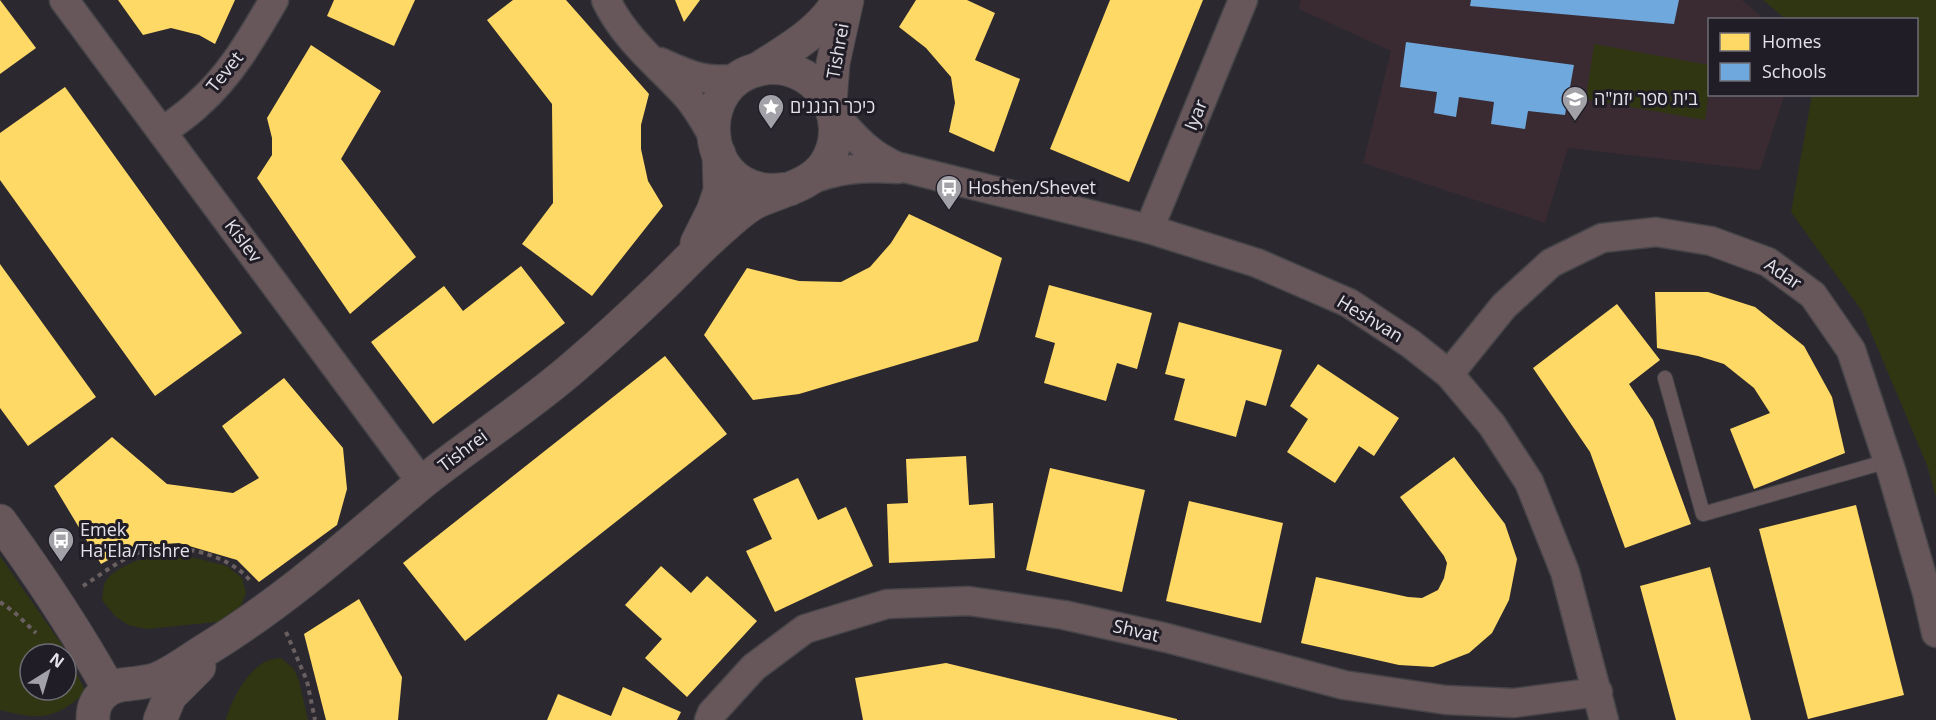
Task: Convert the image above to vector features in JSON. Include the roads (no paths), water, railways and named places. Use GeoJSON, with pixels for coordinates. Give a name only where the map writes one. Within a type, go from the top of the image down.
{"type":"FeatureCollection","features":[{"type":"Feature","properties":{"kind":"street","name":"Kislev"},"geometry":{"type":"LineString","coordinates":[[64,0],[422,483]]}},
{"type":"Feature","properties":{"kind":"street","name":"Tevet"},"geometry":{"type":"LineString","coordinates":[[162,132],[200,103],[226,73],[254,36],[274,0]]}},
{"type":"Feature","properties":{"kind":"street"},"geometry":{"type":"LineString","coordinates":[[606,0],[631,38],[655,66],[685,94],[716,145],[727,170],[744,183],[765,190],[796,186],[810,180],[825,164],[834,145],[836,124],[832,108],[819,85],[801,73],[779,67],[719,81],[702,79],[655,60],[631,38]]}},
{"type":"Feature","properties":{"kind":"street","name":"Tishrei"},"geometry":{"type":"LineString","coordinates":[[748,73],[806,37],[834,9],[839,0]]}},
{"type":"Feature","properties":{"kind":"street","name":"Tishrei"},"geometry":{"type":"LineString","coordinates":[[832,108],[833,63],[848,0]]}},
{"type":"Feature","properties":{"kind":"street","name":"Iyar"},"geometry":{"type":"LineString","coordinates":[[1149,229],[1243,0]]}},
{"type":"Feature","properties":{"kind":"street"},"geometry":{"type":"LineString","coordinates":[[716,145],[712,124],[723,93],[748,73]]}},
{"type":"Feature","properties":{"kind":"street","name":"Heshvan"},"geometry":{"type":"LineString","coordinates":[[832,108],[859,143],[875,156],[896,166],[1149,229],[1257,263],[1349,303],[1411,344],[1449,374],[1492,425],[1529,482],[1565,572],[1604,720]]}},
{"type":"Feature","properties":{"kind":"street","name":"Tishrei"},"geometry":{"type":"LineString","coordinates":[[685,262],[703,235],[720,191],[716,145]]}},
{"type":"Feature","properties":{"kind":"street","name":"Heshvan"},"geometry":{"type":"LineString","coordinates":[[796,186],[828,173],[853,168],[915,171]]}},
{"type":"Feature","properties":{"kind":"street","name":"Tishrei"},"geometry":{"type":"LineString","coordinates":[[103,706],[157,679],[235,632],[338,555],[422,483],[574,367],[715,234],[755,202],[796,186]]}},
{"type":"Feature","properties":{"kind":"street","name":"Adar"},"geometry":{"type":"LineString","coordinates":[[1449,374],[1504,306],[1551,263],[1602,238],[1656,232],[1711,241],[1768,261],[1813,295],[1851,350],[1888,461],[1927,593],[1936,633]]}},
{"type":"Feature","properties":{"kind":"street"},"geometry":{"type":"LineString","coordinates":[[0,521],[84,644],[103,706],[140,687],[156,702],[159,720]]}},
{"type":"Feature","properties":{"kind":"street","name":"Shvat"},"geometry":{"type":"LineString","coordinates":[[709,720],[712,713],[754,667],[805,629],[887,604],[969,601],[1064,615],[1167,638],[1344,685],[1446,700],[1515,703],[1598,692]]}},
{"type":"Feature","properties":{"kind":"street","name":"Tishrei"},"geometry":{"type":"LineString","coordinates":[[159,720],[170,696],[235,632]]}},
{"type":"Feature","properties":{"kind":"lane"},"geometry":{"type":"LineString","coordinates":[[1665,378],[1703,514],[1888,461]]}},
{"type":"Feature","properties":{"kind":"place","name":"בית ספר יזמ\"ה"},"geometry":{"type":"Point","coordinates":[1575,122]}},
{"type":"Feature","properties":{"kind":"place","name":"כיכר הנגנים"},"geometry":{"type":"Point","coordinates":[771,130]}},
{"type":"Feature","properties":{"kind":"place","name":"Hoshen/Shevet"},"geometry":{"type":"Point","coordinates":[949,211]}},
{"type":"Feature","properties":{"kind":"place","name":"Emek Ha'Ela/Tishre"},"geometry":{"type":"Point","coordinates":[61,563]}}]}
